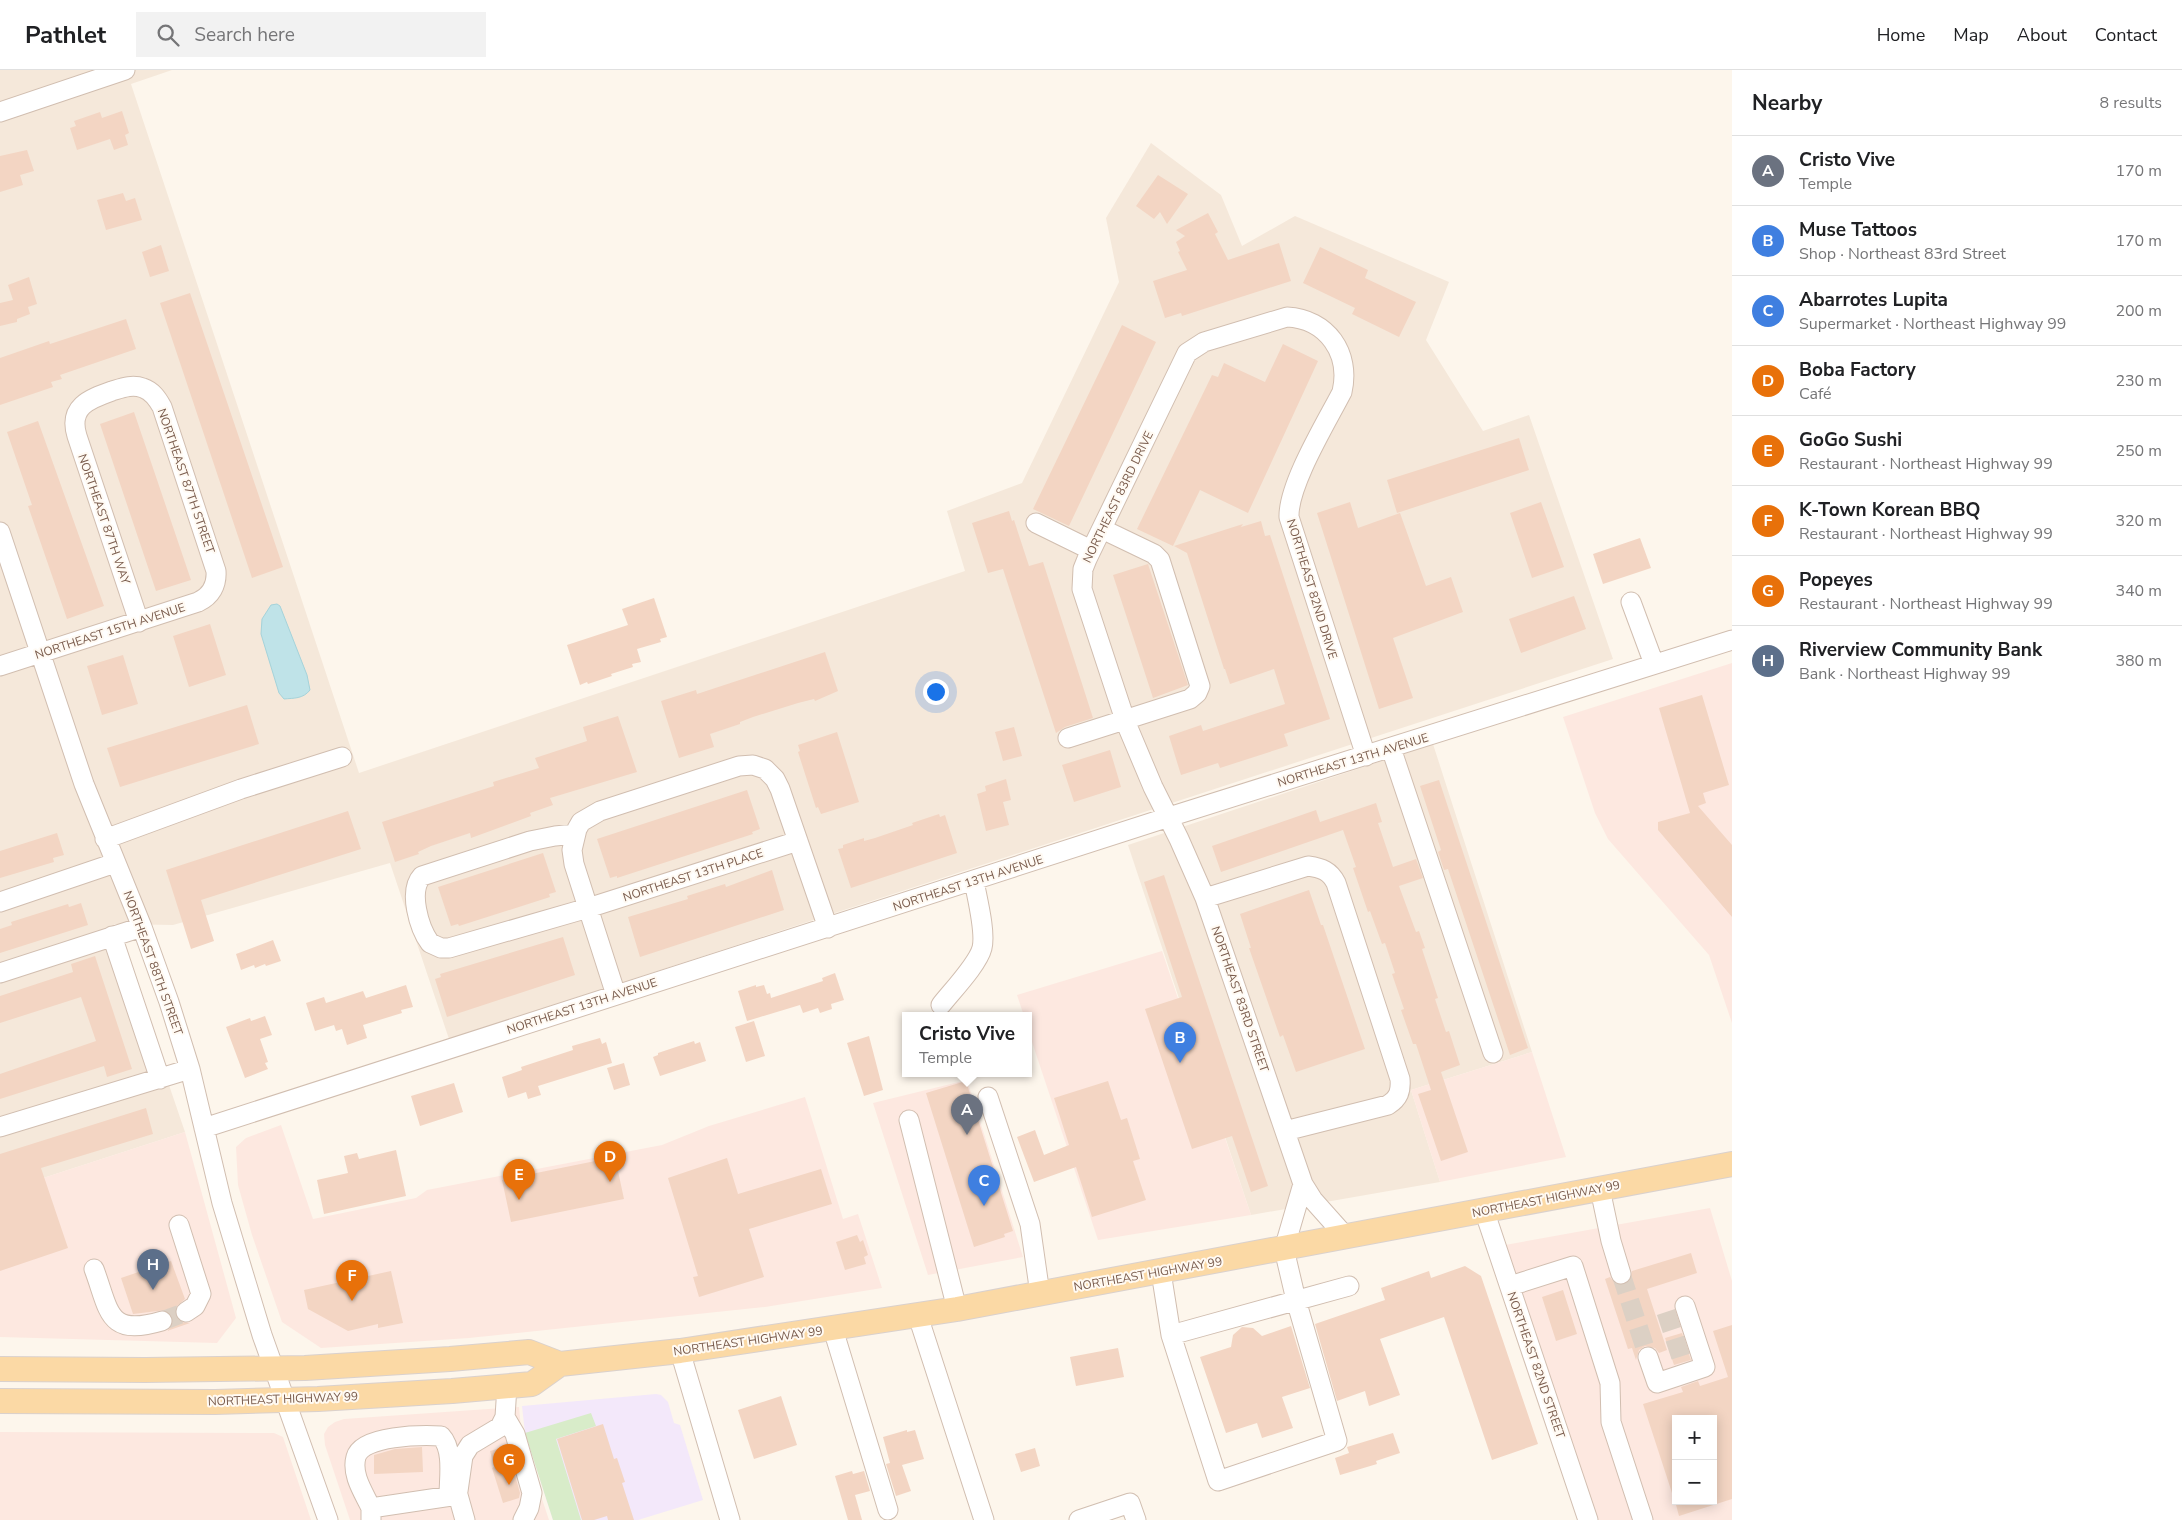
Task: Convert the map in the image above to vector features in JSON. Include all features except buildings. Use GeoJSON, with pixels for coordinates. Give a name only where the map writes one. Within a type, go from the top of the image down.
{"type":"FeatureCollection","features":[{"type":"Feature","properties":{"kind":"main road","name":"NORTHEAST HIGHWAY 99"},"geometry":{"type":"LineString","coordinates":[[0,1369],[145,1370],[275,1368],[450,1359],[529,1352],[560,1364],[680,1351],[918,1316],[1732,1164]]}},
{"type":"Feature","properties":{"kind":"main road","name":"NORTHEAST HIGHWAY 99"},"geometry":{"type":"LineString","coordinates":[[0,1401],[145,1403],[286,1400],[507,1386],[532,1384],[560,1364]]}},
{"type":"Feature","properties":{"kind":"street"},"geometry":{"type":"LineString","coordinates":[[0,112],[125,70]]}},
{"type":"Feature","properties":{"kind":"street","name":"NORTHEAST 83RD DRIVE"},"geometry":{"type":"LineString","coordinates":[[1169,817],[1153,787],[1125,720],[1082,589],[1083,569],[1184,359],[1192,349],[1204,342],[1287,317],[1301,318],[1311,323]]}},
{"type":"Feature","properties":{"kind":"street","name":"NORTHEAST 82ND DRIVE"},"geometry":{"type":"LineString","coordinates":[[1311,323],[1334,340],[1344,363],[1345,374],[1342,392],[1293,489],[1290,498],[1289,517],[1366,756]]}},
{"type":"Feature","properties":{"kind":"street","name":"NORTHEAST 87TH STREET"},"geometry":{"type":"LineString","coordinates":[[76,416],[86,402],[128,386],[138,386],[148,390],[162,406],[216,571],[215,586]]}},
{"type":"Feature","properties":{"kind":"street","name":"NORTHEAST 87TH WAY"},"geometry":{"type":"LineString","coordinates":[[76,416],[74,425],[76,436],[139,622]]}},
{"type":"Feature","properties":{"kind":"street"},"geometry":{"type":"LineString","coordinates":[[1036,524],[1091,550]]}},
{"type":"Feature","properties":{"kind":"street"},"geometry":{"type":"LineString","coordinates":[[1068,738],[1190,698],[1197,694],[1200,686],[1160,560],[1154,554],[1102,528]]}},
{"type":"Feature","properties":{"kind":"street","name":"NORTHEAST 88TH STREET"},"geometry":{"type":"LineString","coordinates":[[0,532],[84,784],[142,926],[190,1069],[222,1203],[262,1335],[328,1520]]}},
{"type":"Feature","properties":{"kind":"street","name":"NORTHEAST 15TH AVENUE"},"geometry":{"type":"LineString","coordinates":[[0,666],[201,601],[210,594],[215,586]]}},
{"type":"Feature","properties":{"kind":"street"},"geometry":{"type":"LineString","coordinates":[[1631,602],[1654,664]]}},
{"type":"Feature","properties":{"kind":"street","name":"NORTHEAST 13TH AVENUE"},"geometry":{"type":"LineString","coordinates":[[204,1128],[1169,817],[1732,640]]}},
{"type":"Feature","properties":{"kind":"street"},"geometry":{"type":"LineString","coordinates":[[1391,748],[1493,1053]]}},
{"type":"Feature","properties":{"kind":"street"},"geometry":{"type":"LineString","coordinates":[[105,839],[241,789],[342,757]]}},
{"type":"Feature","properties":{"kind":"street"},"geometry":{"type":"LineString","coordinates":[[616,995],[573,856],[572,846],[581,822],[600,811],[739,766],[753,765],[765,769],[775,779],[828,928]]}},
{"type":"Feature","properties":{"kind":"street","name":"NORTHEAST 83RD STREET"},"geometry":{"type":"LineString","coordinates":[[1169,817],[1206,898],[1303,1184],[1313,1200],[1346,1237]]}},
{"type":"Feature","properties":{"kind":"street","name":"NORTHEAST 13TH PLACE"},"geometry":{"type":"LineString","coordinates":[[575,834],[530,841],[424,875],[417,882],[414,895],[419,918],[430,943],[436,947],[446,948],[588,908],[798,841]]}},
{"type":"Feature","properties":{"kind":"street"},"geometry":{"type":"LineString","coordinates":[[0,902],[115,863]]}},
{"type":"Feature","properties":{"kind":"street"},"geometry":{"type":"LineString","coordinates":[[1206,898],[1308,866],[1331,873],[1336,884],[1400,1079],[1399,1094],[1396,1100],[1388,1104],[1285,1131]]}},
{"type":"Feature","properties":{"kind":"street"},"geometry":{"type":"LineString","coordinates":[[941,1005],[967,973],[982,948],[981,920],[974,881]]}},
{"type":"Feature","properties":{"kind":"street"},"geometry":{"type":"LineString","coordinates":[[0,973],[142,926]]}},
{"type":"Feature","properties":{"kind":"street"},"geometry":{"type":"LineString","coordinates":[[112,936],[160,1079]]}},
{"type":"Feature","properties":{"kind":"street"},"geometry":{"type":"LineString","coordinates":[[0,1127],[190,1069]]}},
{"type":"Feature","properties":{"kind":"street"},"geometry":{"type":"LineString","coordinates":[[988,1097],[1030,1224],[1040,1294]]}},
{"type":"Feature","properties":{"kind":"street"},"geometry":{"type":"LineString","coordinates":[[909,1120],[957,1309]]}},
{"type":"Feature","properties":{"kind":"street"},"geometry":{"type":"LineString","coordinates":[[1161,1272],[1171,1335],[1218,1481],[1338,1441],[1296,1300],[1284,1249],[1303,1184]]}},
{"type":"Feature","properties":{"kind":"street"},"geometry":{"type":"LineString","coordinates":[[1600,1189],[1610,1241],[1621,1274]]}},
{"type":"Feature","properties":{"kind":"street","name":"NORTHEAST 82ND STREET"},"geometry":{"type":"LineString","coordinates":[[1484,1210],[1588,1520]]}},
{"type":"Feature","properties":{"kind":"street"},"geometry":{"type":"LineString","coordinates":[[179,1224],[200,1288],[199,1300],[196,1306],[186,1312]]}},
{"type":"Feature","properties":{"kind":"street"},"geometry":{"type":"LineString","coordinates":[[1510,1286],[1573,1266],[1610,1382],[1611,1422],[1643,1520]]}},
{"type":"Feature","properties":{"kind":"street"},"geometry":{"type":"LineString","coordinates":[[94,1269],[111,1314],[118,1323],[132,1327],[145,1326],[162,1321]]}},
{"type":"Feature","properties":{"kind":"street"},"geometry":{"type":"LineString","coordinates":[[1171,1335],[1349,1286]]}},
{"type":"Feature","properties":{"kind":"street"},"geometry":{"type":"LineString","coordinates":[[1648,1356],[1657,1383],[1705,1367],[1685,1306]]}},
{"type":"Feature","properties":{"kind":"street"},"geometry":{"type":"LineString","coordinates":[[918,1316],[984,1520]]}},
{"type":"Feature","properties":{"kind":"street"},"geometry":{"type":"LineString","coordinates":[[833,1329],[888,1510]]}},
{"type":"Feature","properties":{"kind":"street"},"geometry":{"type":"LineString","coordinates":[[680,1351],[730,1520]]}},
{"type":"Feature","properties":{"kind":"street"},"geometry":{"type":"LineString","coordinates":[[454,1495],[463,1456],[470,1445],[500,1427],[505,1417],[507,1386]]}},
{"type":"Feature","properties":{"kind":"street"},"geometry":{"type":"LineString","coordinates":[[505,1417],[516,1434],[532,1493],[530,1508],[523,1520]]}},
{"type":"Feature","properties":{"kind":"street"},"geometry":{"type":"LineString","coordinates":[[454,1495],[371,1514],[357,1481],[356,1456],[362,1447],[373,1441],[441,1436],[446,1442],[448,1450],[454,1495],[465,1520]]}},
{"type":"Feature","properties":{"kind":"street"},"geometry":{"type":"LineString","coordinates":[[1079,1520],[1130,1503],[1136,1520]]}},
{"type":"Feature","properties":{"kind":"shaded area"},"geometry":{"type":"Polygon","coordinates":[[[0,70],[172,70],[131,84],[359,773],[965,571],[947,511],[1022,483],[1119,282],[1106,218],[1151,143],[1221,195],[1242,246],[1295,216],[1449,282],[1426,340],[1483,431],[1529,415],[1613,659],[449,1039],[390,863],[173,925],[114,924],[185,1132],[0,1192],[0,70]]]}},
{"type":"Feature","properties":{"kind":"shaded area"},"geometry":{"type":"Polygon","coordinates":[[[1732,663],[1732,1023],[1709,955],[1608,839],[1595,813],[1563,717],[1732,663]]]}},
{"type":"Feature","properties":{"kind":"shaded area"},"geometry":{"type":"Polygon","coordinates":[[[1433,744],[1532,1052],[1411,1090],[1440,1182],[1251,1215],[1128,845],[1433,744]]]}},
{"type":"Feature","properties":{"kind":"shaded area"},"geometry":{"type":"Polygon","coordinates":[[[1162,951],[1251,1215],[1098,1240],[1032,1042],[1032,1012],[1023,1012],[1017,995],[1162,951]]]}},
{"type":"Feature","properties":{"kind":"shaded area"},"geometry":{"type":"Polygon","coordinates":[[[1532,1052],[1566,1157],[1440,1182],[1411,1090],[1532,1052]]]}},
{"type":"Feature","properties":{"kind":"shaded area"},"geometry":{"type":"Polygon","coordinates":[[[967,1080],[1023,1257],[928,1275],[873,1103],[967,1080]]]}},
{"type":"Feature","properties":{"kind":"shaded area"},"geometry":{"type":"Polygon","coordinates":[[[805,1097],[843,1219],[858,1214],[882,1288],[765,1307],[469,1338],[321,1348],[282,1322],[252,1235],[238,1185],[236,1147],[246,1138],[281,1125],[313,1219],[416,1198],[427,1190],[662,1145],[709,1126],[805,1097]]]}},
{"type":"Feature","properties":{"kind":"shaded area"},"geometry":{"type":"Polygon","coordinates":[[[185,1132],[236,1318],[217,1343],[0,1337],[0,1192],[185,1132]]]}},
{"type":"Feature","properties":{"kind":"shaded area"},"geometry":{"type":"Polygon","coordinates":[[[1710,1208],[1732,1281],[1732,1520],[1595,1520],[1505,1245],[1710,1208]]]}},
{"type":"Feature","properties":{"kind":"shaded area"},"geometry":{"type":"Polygon","coordinates":[[[661,1395],[668,1402],[674,1423],[680,1425],[703,1500],[638,1520],[553,1520],[525,1433],[522,1406],[661,1395]]]}},
{"type":"Feature","properties":{"kind":"shaded area"},"geometry":{"type":"Polygon","coordinates":[[[519,1407],[522,1439],[549,1520],[350,1520],[325,1445],[324,1434],[328,1427],[335,1422],[344,1419],[519,1407]]]}},
{"type":"Feature","properties":{"kind":"shaded area"},"geometry":{"type":"Polygon","coordinates":[[[0,1432],[274,1433],[283,1437],[311,1520],[0,1520],[0,1432]]]}},
{"type":"Feature","properties":{"kind":"green space"},"geometry":{"type":"Polygon","coordinates":[[[591,1413],[596,1426],[556,1439],[581,1520],[553,1520],[525,1433],[591,1413]]]}},
{"type":"Feature","properties":{"kind":"water"},"geometry":{"type":"Polygon","coordinates":[[[277,604],[280,606],[307,675],[310,690],[298,697],[284,699],[279,693],[261,634],[262,619],[271,605],[277,604]]]}},
{"type":"Feature","properties":{"kind":"tunnel"},"geometry":{"type":"LineString","coordinates":[[1621,1274],[1648,1357]]}},
{"type":"Feature","properties":{"kind":"tunnel"},"geometry":{"type":"LineString","coordinates":[[162,1321],[186,1312]]}},
{"type":"Feature","properties":{"kind":"tunnel"},"geometry":{"type":"LineString","coordinates":[[1666,1312],[1686,1373]]}},
{"type":"Feature","properties":{"kind":"place","name":"Muse Tattoos"},"geometry":{"type":"Point","coordinates":[1180,1063]}},
{"type":"Feature","properties":{"kind":"place","name":"Cristo Vive"},"geometry":{"type":"Point","coordinates":[967,1135]}},
{"type":"Feature","properties":{"kind":"place","name":"Boba Factory"},"geometry":{"type":"Point","coordinates":[610,1182]}},
{"type":"Feature","properties":{"kind":"place","name":"GoGo Sushi"},"geometry":{"type":"Point","coordinates":[519,1200]}},
{"type":"Feature","properties":{"kind":"place","name":"Abarrotes Lupita"},"geometry":{"type":"Point","coordinates":[984,1206]}},
{"type":"Feature","properties":{"kind":"place","name":"Riverview Community Bank"},"geometry":{"type":"Point","coordinates":[153,1290]}},
{"type":"Feature","properties":{"kind":"place","name":"K-Town Korean BBQ"},"geometry":{"type":"Point","coordinates":[352,1301]}},
{"type":"Feature","properties":{"kind":"place","name":"Popeyes"},"geometry":{"type":"Point","coordinates":[509,1485]}}]}
